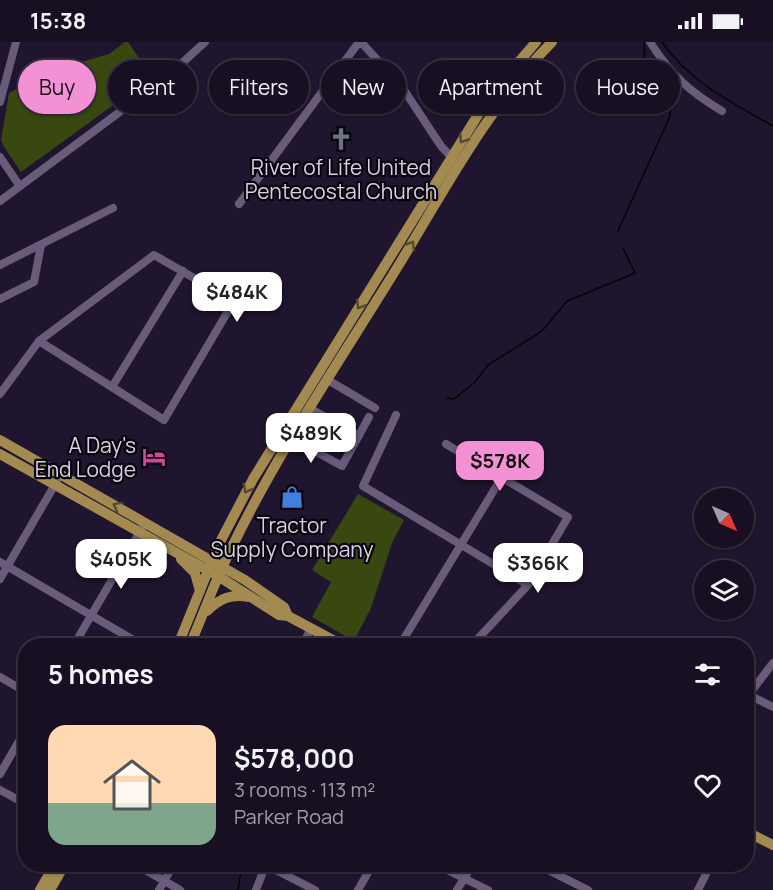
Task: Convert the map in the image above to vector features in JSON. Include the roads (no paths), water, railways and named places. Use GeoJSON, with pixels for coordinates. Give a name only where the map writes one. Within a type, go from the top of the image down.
{"type":"FeatureCollection","features":[{"type":"Feature","properties":{"kind":"main road"},"geometry":{"type":"LineString","coordinates":[[193,638],[231,548],[292,439],[455,161],[487,102],[536,42]]}},
{"type":"Feature","properties":{"kind":"main road"},"geometry":{"type":"LineString","coordinates":[[181,638],[218,546],[253,478],[455,161],[533,62],[552,42]]}},
{"type":"Feature","properties":{"kind":"main road"},"geometry":{"type":"LineString","coordinates":[[0,440],[194,551],[210,566]]}},
{"type":"Feature","properties":{"kind":"main road"},"geometry":{"type":"LineString","coordinates":[[0,454],[139,533],[220,571],[245,580],[284,607],[288,616]]}},
{"type":"Feature","properties":{"kind":"main road"},"geometry":{"type":"LineString","coordinates":[[194,551],[211,550],[218,546]]}},
{"type":"Feature","properties":{"kind":"main road"},"geometry":{"type":"LineString","coordinates":[[231,548],[232,561],[245,580]]}},
{"type":"Feature","properties":{"kind":"main road"},"geometry":{"type":"LineString","coordinates":[[173,550],[195,573],[200,592]]}},
{"type":"Feature","properties":{"kind":"main road"},"geometry":{"type":"LineString","coordinates":[[220,571],[251,597],[279,615],[288,616],[328,638]]}},
{"type":"Feature","properties":{"kind":"main road"},"geometry":{"type":"LineString","coordinates":[[203,615],[216,602],[227,597],[240,595],[251,597]]}},
{"type":"Feature","properties":{"kind":"main road"},"geometry":{"type":"LineString","coordinates":[[754,836],[773,845]]}},
{"type":"Feature","properties":{"kind":"main road"},"geometry":{"type":"LineString","coordinates":[[40,890],[50,872]]}},
{"type":"Feature","properties":{"kind":"main road"},"geometry":{"type":"LineString","coordinates":[[50,890],[60,872]]}},
{"type":"Feature","properties":{"kind":"street"},"geometry":{"type":"LineString","coordinates":[[0,102],[16,42]]}},
{"type":"Feature","properties":{"kind":"street"},"geometry":{"type":"LineString","coordinates":[[0,201],[168,76],[205,42]]}},
{"type":"Feature","properties":{"kind":"street"},"geometry":{"type":"LineString","coordinates":[[239,204],[360,42],[402,87],[455,161]]}},
{"type":"Feature","properties":{"kind":"street"},"geometry":{"type":"LineString","coordinates":[[650,42],[677,79],[702,99],[722,111]]}},
{"type":"Feature","properties":{"kind":"street"},"geometry":{"type":"LineString","coordinates":[[0,157],[19,185]]}},
{"type":"Feature","properties":{"kind":"street"},"geometry":{"type":"LineString","coordinates":[[0,265],[113,208]]}},
{"type":"Feature","properties":{"kind":"street"},"geometry":{"type":"LineString","coordinates":[[0,299],[34,282],[40,245]]}},
{"type":"Feature","properties":{"kind":"street"},"geometry":{"type":"LineString","coordinates":[[0,394],[39,341],[154,255],[234,301],[164,420],[39,341]]}},
{"type":"Feature","properties":{"kind":"street"},"geometry":{"type":"LineString","coordinates":[[112,387],[183,272]]}},
{"type":"Feature","properties":{"kind":"street"},"geometry":{"type":"LineString","coordinates":[[328,380],[375,408]]}},
{"type":"Feature","properties":{"kind":"street"},"geometry":{"type":"LineString","coordinates":[[311,409],[359,436]]}},
{"type":"Feature","properties":{"kind":"street"},"geometry":{"type":"LineString","coordinates":[[396,415],[363,486],[528,585]]}},
{"type":"Feature","properties":{"kind":"street"},"geometry":{"type":"LineString","coordinates":[[292,439],[342,466],[369,417]]}},
{"type":"Feature","properties":{"kind":"street"},"geometry":{"type":"LineString","coordinates":[[446,444],[568,517],[528,585],[478,638]]}},
{"type":"Feature","properties":{"kind":"street"},"geometry":{"type":"LineString","coordinates":[[0,579],[4,564],[61,475]]}},
{"type":"Feature","properties":{"kind":"street"},"geometry":{"type":"LineString","coordinates":[[404,638],[502,477]]}},
{"type":"Feature","properties":{"kind":"street"},"geometry":{"type":"LineString","coordinates":[[78,638],[145,522]]}},
{"type":"Feature","properties":{"kind":"street"},"geometry":{"type":"LineString","coordinates":[[4,564],[130,638]]}},
{"type":"Feature","properties":{"kind":"street"},"geometry":{"type":"LineString","coordinates":[[306,638],[311,629]]}},
{"type":"Feature","properties":{"kind":"street"},"geometry":{"type":"LineString","coordinates":[[754,688],[773,663]]}},
{"type":"Feature","properties":{"kind":"street"},"geometry":{"type":"LineString","coordinates":[[0,677],[18,687]]}},
{"type":"Feature","properties":{"kind":"street"},"geometry":{"type":"LineString","coordinates":[[754,699],[773,707]]}},
{"type":"Feature","properties":{"kind":"street"},"geometry":{"type":"LineString","coordinates":[[0,774],[18,743]]}},
{"type":"Feature","properties":{"kind":"street"},"geometry":{"type":"LineString","coordinates":[[0,790],[18,800]]}},
{"type":"Feature","properties":{"kind":"street"},"geometry":{"type":"LineString","coordinates":[[149,872],[180,890]]}},
{"type":"Feature","properties":{"kind":"street"},"geometry":{"type":"LineString","coordinates":[[159,890],[170,872]]}},
{"type":"Feature","properties":{"kind":"street"},"geometry":{"type":"LineString","coordinates":[[256,890],[263,872]]}},
{"type":"Feature","properties":{"kind":"street"},"geometry":{"type":"LineString","coordinates":[[281,872],[315,890]]}},
{"type":"Feature","properties":{"kind":"street"},"geometry":{"type":"LineString","coordinates":[[358,890],[368,872]]}},
{"type":"Feature","properties":{"kind":"street"},"geometry":{"type":"LineString","coordinates":[[452,872],[488,890]]}},
{"type":"Feature","properties":{"kind":"street"},"geometry":{"type":"LineString","coordinates":[[457,890],[467,872]]}},
{"type":"Feature","properties":{"kind":"street"},"geometry":{"type":"LineString","coordinates":[[552,872],[588,890]]}},
{"type":"Feature","properties":{"kind":"street"},"geometry":{"type":"LineString","coordinates":[[698,890],[707,872]]}},
{"type":"Feature","properties":{"kind":"waterway"},"geometry":{"type":"LineString","coordinates":[[618,231],[670,116],[671,103],[645,64],[644,42]]}},
{"type":"Feature","properties":{"kind":"waterway"},"geometry":{"type":"LineString","coordinates":[[662,42],[685,69],[699,80],[727,100],[773,126]]}},
{"type":"Feature","properties":{"kind":"waterway"},"geometry":{"type":"LineString","coordinates":[[447,398],[454,399],[475,382],[488,365],[542,331],[567,301],[635,273],[623,248]]}},
{"type":"Feature","properties":{"kind":"waterway"},"geometry":{"type":"LineString","coordinates":[[238,890],[241,872]]}},
{"type":"Feature","properties":{"kind":"place","name":"River of Life United Pentecostal Church"},"geometry":{"type":"Point","coordinates":[341,139]}},
{"type":"Feature","properties":{"kind":"place","name":"A Day's End Lodge"},"geometry":{"type":"Point","coordinates":[154,457]}},
{"type":"Feature","properties":{"kind":"place","name":"Tractor Supply Company"},"geometry":{"type":"Point","coordinates":[292,497]}}]}
